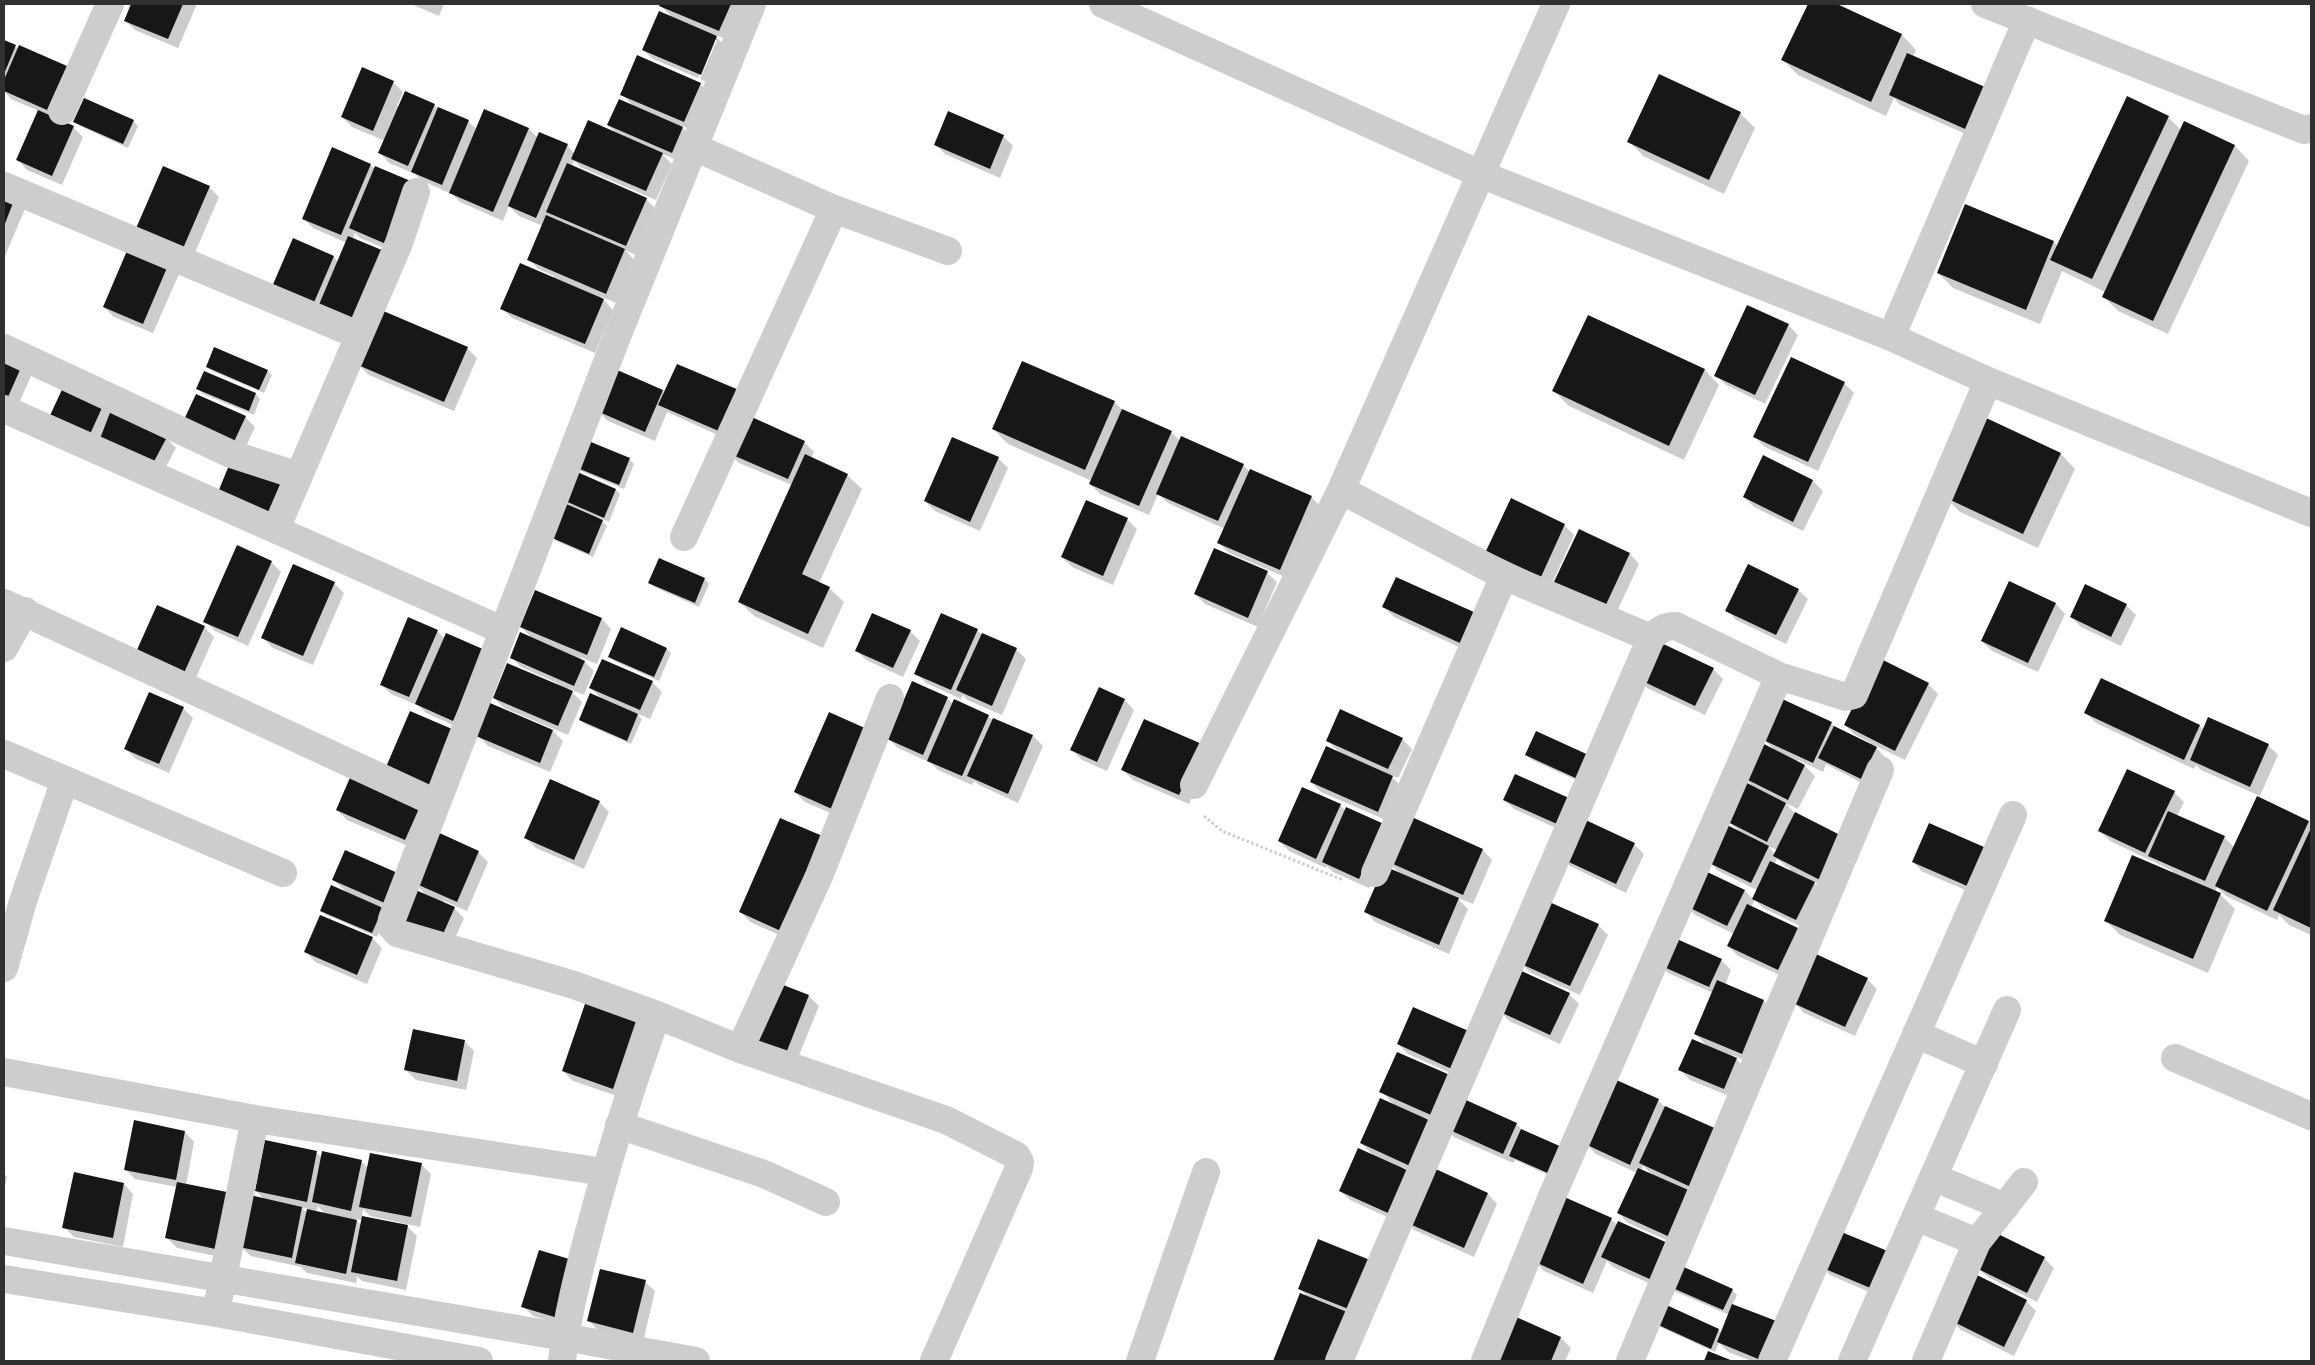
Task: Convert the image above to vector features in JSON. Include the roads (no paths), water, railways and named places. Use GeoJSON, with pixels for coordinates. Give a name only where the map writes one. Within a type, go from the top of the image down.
{"type":"FeatureCollection","features":[{"type":"Feature","properties":{"kind":"street"},"geometry":{"type":"LineString","coordinates":[[62,111],[110,4]]}},
{"type":"Feature","properties":{"kind":"street"},"geometry":{"type":"LineString","coordinates":[[752,4],[625,315],[502,630],[392,919],[391,926],[393,930],[574,985],[658,1015],[740,1049],[946,1120],[1017,1156],[1020,1162],[1019,1168],[934,1361]]}},
{"type":"Feature","properties":{"kind":"street"},"geometry":{"type":"LineString","coordinates":[[1103,4],[1480,174],[1891,337],[1988,381],[2311,514]]}},
{"type":"Feature","properties":{"kind":"street"},"geometry":{"type":"LineString","coordinates":[[1194,786],[1341,490],[1556,4]]}},
{"type":"Feature","properties":{"kind":"street"},"geometry":{"type":"LineString","coordinates":[[1985,4],[2304,130],[2311,128]]}},
{"type":"Feature","properties":{"kind":"street"},"geometry":{"type":"LineString","coordinates":[[1891,337],[2028,20]]}},
{"type":"Feature","properties":{"kind":"street"},"geometry":{"type":"LineString","coordinates":[[694,147],[834,209],[948,251]]}},
{"type":"Feature","properties":{"kind":"street"},"geometry":{"type":"LineString","coordinates":[[4,186],[358,335]]}},
{"type":"Feature","properties":{"kind":"street"},"geometry":{"type":"LineString","coordinates":[[276,529],[399,243],[416,192]]}},
{"type":"Feature","properties":{"kind":"street"},"geometry":{"type":"LineString","coordinates":[[684,537],[834,209]]}},
{"type":"Feature","properties":{"kind":"street"},"geometry":{"type":"LineString","coordinates":[[4,348],[231,454],[299,476]]}},
{"type":"Feature","properties":{"kind":"street"},"geometry":{"type":"LineString","coordinates":[[1339,1361],[1651,638],[1659,630],[1667,626],[1676,626],[1779,676],[1846,697],[1856,692],[1988,381]]}},
{"type":"Feature","properties":{"kind":"street"},"geometry":{"type":"LineString","coordinates":[[4,409],[502,630]]}},
{"type":"Feature","properties":{"kind":"street"},"geometry":{"type":"LineString","coordinates":[[1341,490],[1504,576],[1651,638]]}},
{"type":"Feature","properties":{"kind":"street"},"geometry":{"type":"LineString","coordinates":[[1374,873],[1504,576]]}},
{"type":"Feature","properties":{"kind":"street"},"geometry":{"type":"LineString","coordinates":[[4,648],[14,607],[436,803]]}},
{"type":"Feature","properties":{"kind":"street"},"geometry":{"type":"LineString","coordinates":[[1485,1361],[1553,1194],[1779,676]]}},
{"type":"Feature","properties":{"kind":"street"},"geometry":{"type":"LineString","coordinates":[[740,1049],[818,876],[890,698]]}},
{"type":"Feature","properties":{"kind":"street"},"geometry":{"type":"LineString","coordinates":[[4,754],[283,873]]}},
{"type":"Feature","properties":{"kind":"street"},"geometry":{"type":"LineString","coordinates":[[1630,1361],[1880,770]]}},
{"type":"Feature","properties":{"kind":"street"},"geometry":{"type":"LineString","coordinates":[[4,968],[14,897],[65,780]]}},
{"type":"Feature","properties":{"kind":"street"},"geometry":{"type":"LineString","coordinates":[[1775,1360],[2013,815]]}},
{"type":"Feature","properties":{"kind":"street"},"geometry":{"type":"LineString","coordinates":[[1852,1361],[2007,1010]]}},
{"type":"Feature","properties":{"kind":"street"},"geometry":{"type":"LineString","coordinates":[[563,1349],[604,1172],[633,1079],[658,1015]]}},
{"type":"Feature","properties":{"kind":"street"},"geometry":{"type":"LineString","coordinates":[[1916,1034],[1984,1064]]}},
{"type":"Feature","properties":{"kind":"street"},"geometry":{"type":"LineString","coordinates":[[2175,1058],[2311,1116]]}},
{"type":"Feature","properties":{"kind":"street"},"geometry":{"type":"LineString","coordinates":[[4,1072],[255,1119],[604,1172]]}},
{"type":"Feature","properties":{"kind":"street"},"geometry":{"type":"LineString","coordinates":[[216,1313],[255,1119]]}},
{"type":"Feature","properties":{"kind":"street"},"geometry":{"type":"LineString","coordinates":[[619,1125],[764,1174],[826,1202]]}},
{"type":"Feature","properties":{"kind":"street"},"geometry":{"type":"LineString","coordinates":[[1140,1361],[1206,1172]]}},
{"type":"Feature","properties":{"kind":"street"},"geometry":{"type":"LineString","coordinates":[[1933,1177],[2005,1207]]}},
{"type":"Feature","properties":{"kind":"street"},"geometry":{"type":"LineString","coordinates":[[1926,1361],[1977,1242],[2024,1182]]}},
{"type":"Feature","properties":{"kind":"street"},"geometry":{"type":"LineString","coordinates":[[1916,1217],[1977,1242]]}},
{"type":"Feature","properties":{"kind":"street"},"geometry":{"type":"LineString","coordinates":[[4,1241],[223,1279],[563,1349],[696,1361]]}},
{"type":"Feature","properties":{"kind":"street"},"geometry":{"type":"LineString","coordinates":[[4,1279],[216,1313],[479,1361]]}}]}
